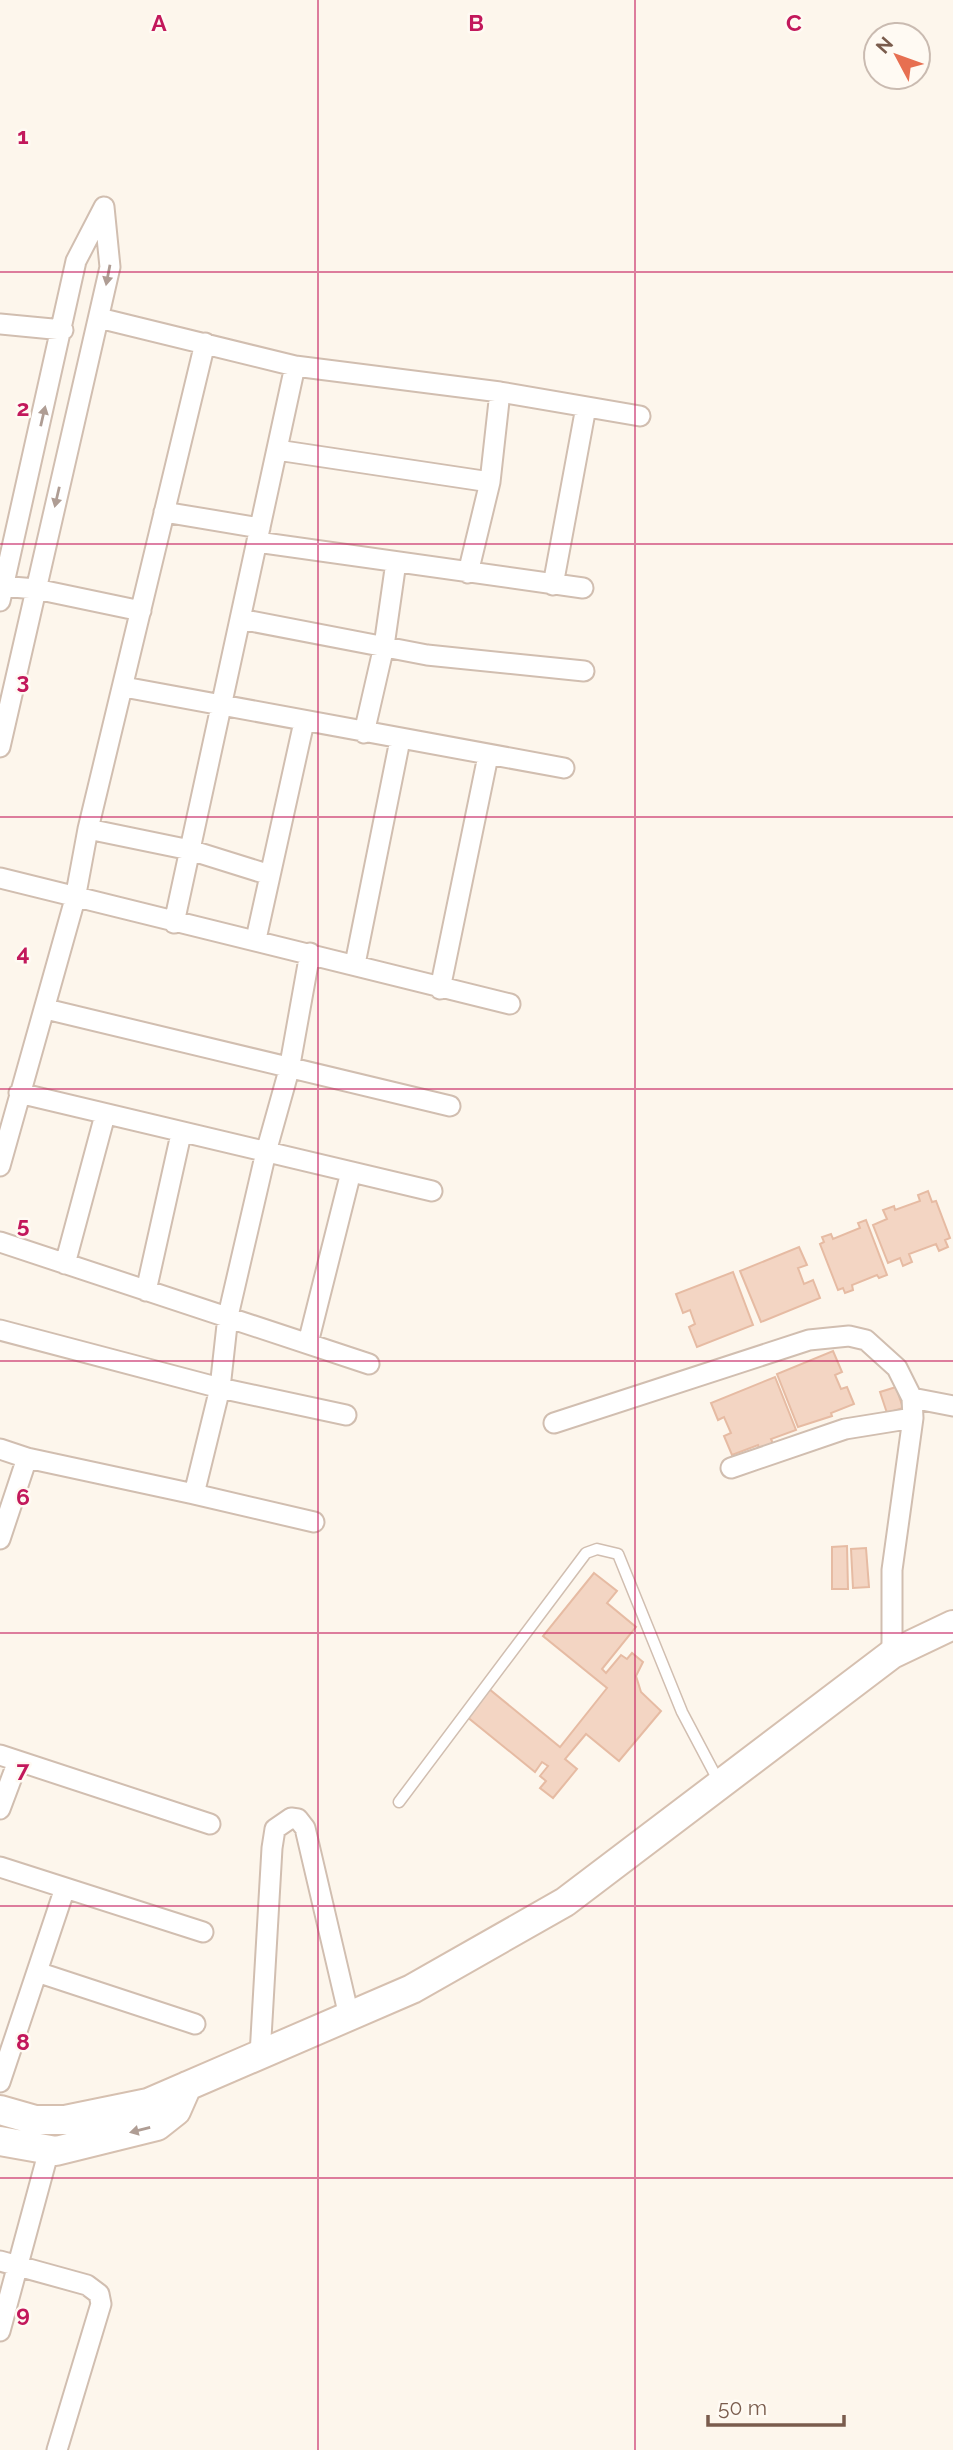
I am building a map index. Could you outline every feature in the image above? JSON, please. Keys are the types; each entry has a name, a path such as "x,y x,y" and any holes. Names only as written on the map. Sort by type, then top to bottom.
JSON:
{"street":[{"path":"0,747 36,589 99,317 110,267 104,207 76,261 63,330 1,592 36,589 141,611"},
{"path":"99,317 295,366 500,392 640,416"},
{"path":"0,324 63,330"},
{"path":"1,1158 46,1009 75,899 88,830 205,343"},
{"path":"174,923 295,366"},
{"path":"468,573 491,482 500,392"},
{"path":"553,585 586,407"},
{"path":"277,450 491,482"},
{"path":"164,512 258,535 396,562 583,588"},
{"path":"364,733 384,646 396,562"},
{"path":"240,619 427,654 584,671"},
{"path":"124,687 400,740 564,768"},
{"path":"256,939 303,722"},
{"path":"355,964 400,740"},
{"path":"440,989 488,755"},
{"path":"88,830 190,850 270,875"},
{"path":"0,878 75,899 256,939 440,989 510,1004"},
{"path":"194,1494 220,1388 228,1317 266,1152 289,1070 310,953"},
{"path":"46,1009 289,1070 450,1106"},
{"path":"19,1093 181,1134 432,1191"},
{"path":"65,1264 105,1115"},
{"path":"146,1291 181,1134"},
{"path":"308,1343 351,1172"},
{"path":"0,1242 369,1364"},
{"path":"0,1331 220,1388 346,1415"},
{"path":"554,1423 809,1340 849,1336 866,1340 897,1368 912,1408 892,1570 892,1654"},
{"path":"731,1468 912,1408 953,1406"},
{"path":"0,1449 27,1458 314,1522"},
{"path":"0,1539 27,1458"},
{"path":"0,2110 35,2120 65,2120 148,2103 412,1989 565,1902 892,1654 953,1625"},
{"path":"0,1809 9,1758 210,1824"},
{"path":"260,2055 272,1848 275,1829 291,1818 298,1819 305,1828 349,2016"},
{"path":"0,1867 203,1932"},
{"path":"0,2082 65,1888"},
{"path":"37,1972 195,2024"},
{"path":"0,2141 57,2151 157,2126 176,2111 187,2086"},
{"path":"0,2331 9,2263 49,2150"},
{"path":"9,2263 88,2285 99,2294 101,2304 57,2450"}],"lane":[{"path":"399,1802 586,1553 597,1549 618,1554 682,1712 708,1765 722,1785"}],"building":[{"path":"928,1191 932,1202 936,1201 950,1238 945,1240 948,1247 939,1251 936,1244 909,1254 912,1262 903,1266 900,1258 888,1263 873,1225 887,1219 883,1210 894,1206 895,1210 920,1201 918,1195"},
{"path":"866,1220 887,1275 879,1278 877,1275 852,1285 853,1290 845,1293 843,1288 838,1290 820,1244 824,1242 822,1237 831,1234 833,1239 860,1228 858,1223"},
{"path":"799,1247 807,1265 798,1268 804,1284 813,1280 820,1298 761,1322 740,1271"},
{"path":"733,1272 753,1325 697,1347 689,1327 695,1324 690,1310 683,1313 676,1294"},
{"path":"833,1351 842,1372 835,1375 841,1389 847,1387 854,1404 831,1413 832,1416 798,1427 777,1374"},
{"path":"775,1377 796,1430 771,1439 774,1446 760,1452 758,1445 732,1455 724,1436 731,1433 724,1417 718,1420 711,1403"},
{"path":"896,1387 903,1408 887,1413 880,1392"},
{"path":"847,1546 848,1589 832,1589 832,1547"},
{"path":"866,1548 869,1587 853,1588 851,1549"},
{"path":"594,1573 617,1591 607,1603 636,1627 602,1669 606,1673 621,1655 627,1659 632,1653 643,1662 636,1676 641,1692 661,1711 619,1761 586,1734 565,1759 577,1769 553,1798 540,1788 546,1781 540,1776 548,1766 542,1762 535,1772 466,1716 489,1689 560,1747 607,1688 543,1636"}]}
